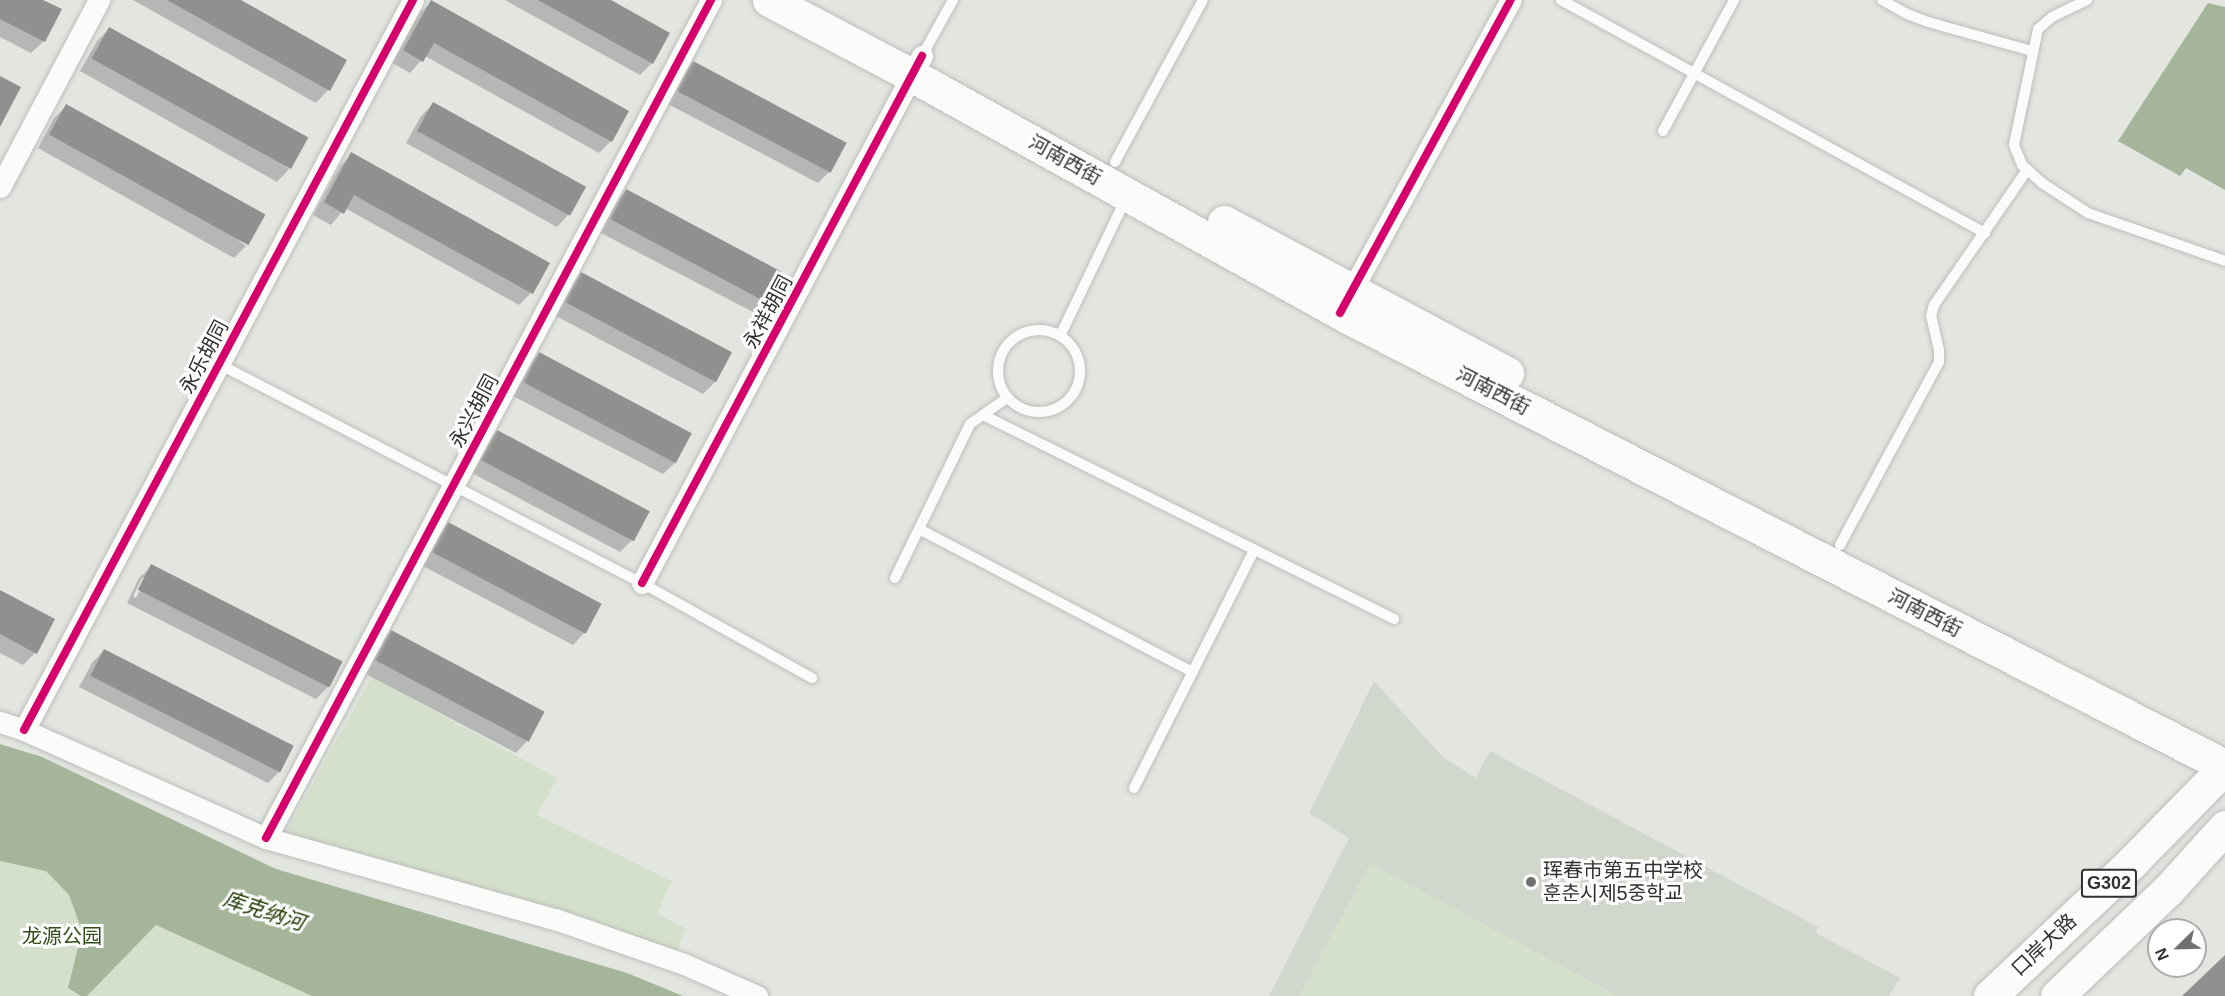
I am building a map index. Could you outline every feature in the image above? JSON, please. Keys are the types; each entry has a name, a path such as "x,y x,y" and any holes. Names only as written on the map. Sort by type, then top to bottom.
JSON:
{"main road":[{"name":"河南西街","path":"769,0 917,66 1115,162 1346,302 2225,767"},
{"name":"河南西街","path":"814,0 1128,195 1840,545 2225,745"},
{"name":"口岸大路","path":"1990,996 2132,862 2225,767"},
{"name":"G302","path":"2057,996 2168,890 2225,827"},
{"path":"2168,890 2225,857"}],"street":[{"path":"0,187 99,0"},
{"name":"永乐胡同","path":"24,729 413,0"},
{"name":"永兴胡同","path":"266,838 711,0"},
{"path":"1346,302 1511,0"},
{"name":"永祥胡同","path":"642,583 917,66"},
{"path":"0,722 24,729 266,838 555,920 684,964 757,996"}],"lane":[{"path":"917,66 953,0"},
{"path":"1115,162 1203,0"},
{"path":"1561,0 1985,233"},
{"path":"1663,131 1734,0"},
{"path":"1882,0 1907,14 1928,22 2032,51"},
{"path":"2087,0 2052,17 2038,29 2014,145 2022,165 2042,183 2088,213 2225,261"},
{"path":"1840,545 1939,362 1939,350 1931,316 1934,305 2027,170"},
{"path":"1059,336 1128,195"},
{"path":"1039,329 1059,336 1073,347 1079,360 1080,373 1077,387 1070,399 1059,408 1046,412 1032,412 1018,407 1007,398 1000,386 997,372 1005,347 1014,338 1039,329"},
{"path":"219,364 642,583 812,678"},
{"path":"895,578 970,424 1007,398"},
{"path":"983,415 1394,619"},
{"path":"919,529 1192,672"},
{"path":"1134,788 1254,550"}],"shaded area":[{"name":"珲春市第五中学校 훈춘시제5중학교","path":"1374,681 1443,757 1476,778 1490,751 1818,927 1816,933 1900,978 1889,996 1269,996 1349,838 1309,813"}],"green space":[{"path":"372,677 557,778 537,815 672,881 657,913 685,928 677,951 284,835"},
{"name":"龙源公园","path":"0,848 411,996 0,996"},
{"path":"1370,863 1618,996 1299,996"}],"water":[{"path":"2208,3 2225,7 2225,190 2186,168 2180,176 2118,141"},
{"name":"库克纳河","path":"0,744 42,757 276,869 627,973 683,996 312,996 156,925 87,996 81,996 68,988 82,931 69,895 46,871 0,861"}],"building":[{"path":"0,0 43,0 62,9 45,42 0,19"},
{"path":"167,0 241,0 347,60 330,91"},
{"path":"431,0 629,111 612,142 434,43 423,62 403,50"},
{"path":"538,0 611,0 670,33 653,64"},
{"path":"109,27 308,138 291,169 92,58"},
{"path":"693,61 847,143 831,173 677,91"},
{"path":"0,76 21,87 0,127"},
{"path":"433,102 586,187 570,216 417,131"},
{"path":"66,104 265,215 248,245 49,135"},
{"path":"351,152 550,263 533,294 354,195 344,214 324,202"},
{"path":"626,189 781,272 765,302 610,219"},
{"path":"581,272 732,352 716,382 565,302"},
{"path":"539,352 692,433 676,463 523,382"},
{"path":"497,430 650,511 634,541 481,460"},
{"path":"448,522 602,604 586,634 432,552"},
{"path":"151,564 343,662 329,687 138,590"},
{"path":"0,590 55,619 37,654 0,634"},
{"path":"391,630 545,712 529,742 375,660"},
{"path":"104,649 294,746 280,772 90,676"},
{"path":"2225,955 2225,996 2182,996 2201,978 2207,978 2207,972"}],"cycle path":[{"path":"24,730 413,0"},
{"path":"266,838 711,0"},
{"path":"1340,313 1511,0"},
{"path":"642,583 922,56"}],"place":[{"name":"珲春市第五中学校 훈춘시제5중학교","path":"1531,882"}]}
